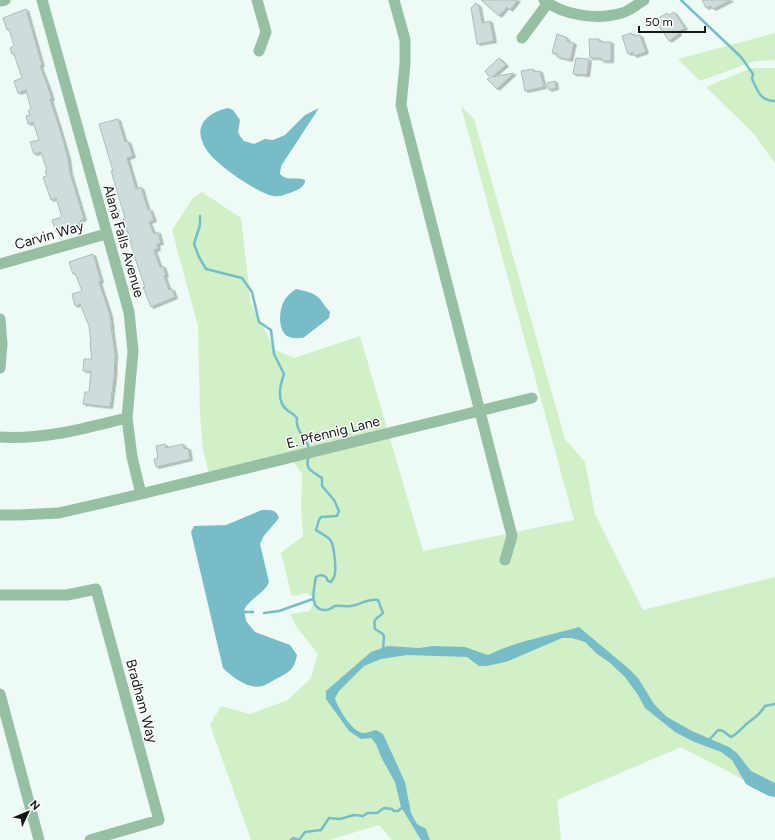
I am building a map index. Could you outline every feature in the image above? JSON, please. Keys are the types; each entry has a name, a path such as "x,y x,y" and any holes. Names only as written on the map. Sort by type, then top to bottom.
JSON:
{"street":[{"path":"0,1 4,0"},
{"name":"Alana Falls Avenue","path":"42,0 106,234 129,312 134,351 127,418 132,457 141,494"},
{"path":"257,0 266,32 259,51"},
{"path":"394,0 405,40 405,64 401,105 512,536 505,560"},
{"path":"522,38 546,2 570,13 600,16 624,13 644,0"},
{"name":"Carvin Way","path":"0,264 106,234"},
{"path":"0,319 2,344 0,368"},
{"name":"E. Pfennig Lane","path":"0,515 59,513 532,398"},
{"path":"0,437 21,438 63,434 127,418"},
{"name":"Bradham Way","path":"0,595 67,595 96,589 159,820 90,840"},
{"path":"0,694 39,840"}],"green space":[{"path":"775,33 775,60 755,61 700,81 678,59"},
{"path":"751,68 775,68 775,163 754,134 706,87"},
{"path":"461,106 474,119 565,439 585,462 595,514 643,610 775,577 775,796 681,747 557,800 561,840 392,840 379,825 329,840 251,840 210,725 221,706 250,714 288,700 311,678 318,654 296,626 290,614 310,611 315,599 307,593 292,596 281,553 303,536 301,510 302,474 292,460 209,475 203,449 200,415 198,326 172,230 193,198 202,192 241,218 251,304 275,350 294,358 360,336 423,551 574,520"}],"water":[{"path":"228,108 233,110 240,120 238,132 240,136 244,141 254,144 265,139 273,140 285,135 305,115 319,108 281,166 280,174 286,178 298,178 305,180 305,183 300,189 279,196 273,196 236,177 211,155 202,141 200,134 201,128 208,117 213,113"},
{"path":"296,289 315,295 330,312 329,318 303,338 293,338 287,336 282,330 280,321 281,311 285,299"},
{"path":"262,510 271,510 278,515 279,518 263,537 260,544 269,582 264,590 250,602 244,610 246,621 255,632 290,645 297,655 295,664 289,671 266,685 257,687 241,682 223,668 191,532 194,526 226,525"},
{"path":"579,627 638,678 654,704 667,717 692,731 729,747 737,753 751,771 775,783 775,797 769,796 746,784 732,760 721,752 692,741 675,732 645,708 625,677 585,642 572,638 562,638 506,662 486,666 479,666 467,657 407,655 381,659 364,666 339,691 335,698 342,713 350,724 359,732 366,733 376,730 383,734 405,782 411,813 417,824 426,829 430,840 421,840 401,807 395,782 382,759 376,744 371,738 361,739 349,731 326,699 326,691 371,652 388,646 419,648 433,646 465,647 488,655 521,642"}],"building":[{"path":"481,0 518,0 510,10 507,7 499,16"},
{"path":"702,0 731,0 713,9 711,6 706,8"},
{"path":"476,3 479,6 482,23 490,21 494,41 477,44 471,8"},
{"path":"26,9 42,65 40,66 52,99 50,99 68,158 70,173 84,219 80,221 81,223 56,232 52,220 62,217 56,198 51,200 43,177 47,176 45,171 47,171 41,152 34,154 30,142 39,140 33,122 28,124 26,116 30,115 28,111 31,109 26,90 18,93 14,81 22,78 14,54 12,54 10,48 14,46 9,29 7,30 3,18"},
{"path":"674,12 685,28 678,32 679,34 669,41 655,20 667,13 669,15"},
{"path":"631,33 635,36 640,35 646,52 634,56 633,52 628,54 622,36"},
{"path":"557,34 566,37 565,38 568,39 567,41 574,43 570,60 557,57 558,54 552,53"},
{"path":"589,39 599,39 599,41 602,42 611,42 611,61 602,61 601,58 590,58"},
{"path":"499,58 506,65 492,77 514,73 497,89 487,79 490,78 485,71"},
{"path":"576,58 589,59 587,75 573,74"},
{"path":"533,69 534,72 540,71 544,87 525,91 521,71"},
{"path":"555,81 556,88 549,90 547,83"},
{"path":"118,119 125,142 128,141 133,156 127,158 136,189 141,187 148,210 150,209 154,220 149,222 154,234 158,232 161,243 157,244 158,249 154,250 160,267 163,266 166,275 164,276 169,290 172,289 175,297 151,307 143,287 145,287 123,219 125,218 99,124"},
{"path":"93,254 101,281 99,282 110,315 115,355 110,407 83,404 85,392 89,392 91,371 83,371 84,359 92,359 91,343 89,326 80,304 75,306 72,294 82,291 75,273 73,274 69,262"},
{"path":"165,444 166,448 183,444 184,449 188,448 190,459 156,467 154,459 158,458 156,446"}],"waterway":[{"path":"681,0 741,57 753,74 752,79 760,94 770,101 775,101"},
{"path":"200,216 200,225 194,244 199,257 206,269 242,278 252,292 259,322 271,330 274,354 284,374 280,388 281,402 287,410 297,418 299,431 306,441 309,449"},
{"path":"309,456 308,467 312,472 322,478 322,486 334,500 339,511 337,516 321,517 316,530 331,541 334,552 335,570 334,577 331,582 324,576 316,577 314,603 320,609 329,610 335,606 351,606 371,600 378,600 383,613 376,619 374,625 375,629 383,634 383,650"},
{"path":"264,613 279,611 313,599"},
{"path":"243,612 253,612"},
{"path":"709,740 718,730 723,731 731,737 759,714 765,706 775,704"},
{"path":"291,840 293,838 299,840 305,832 321,830 329,818 340,819 354,815 363,816 368,813 377,813 384,808 398,811 404,806"}]}
